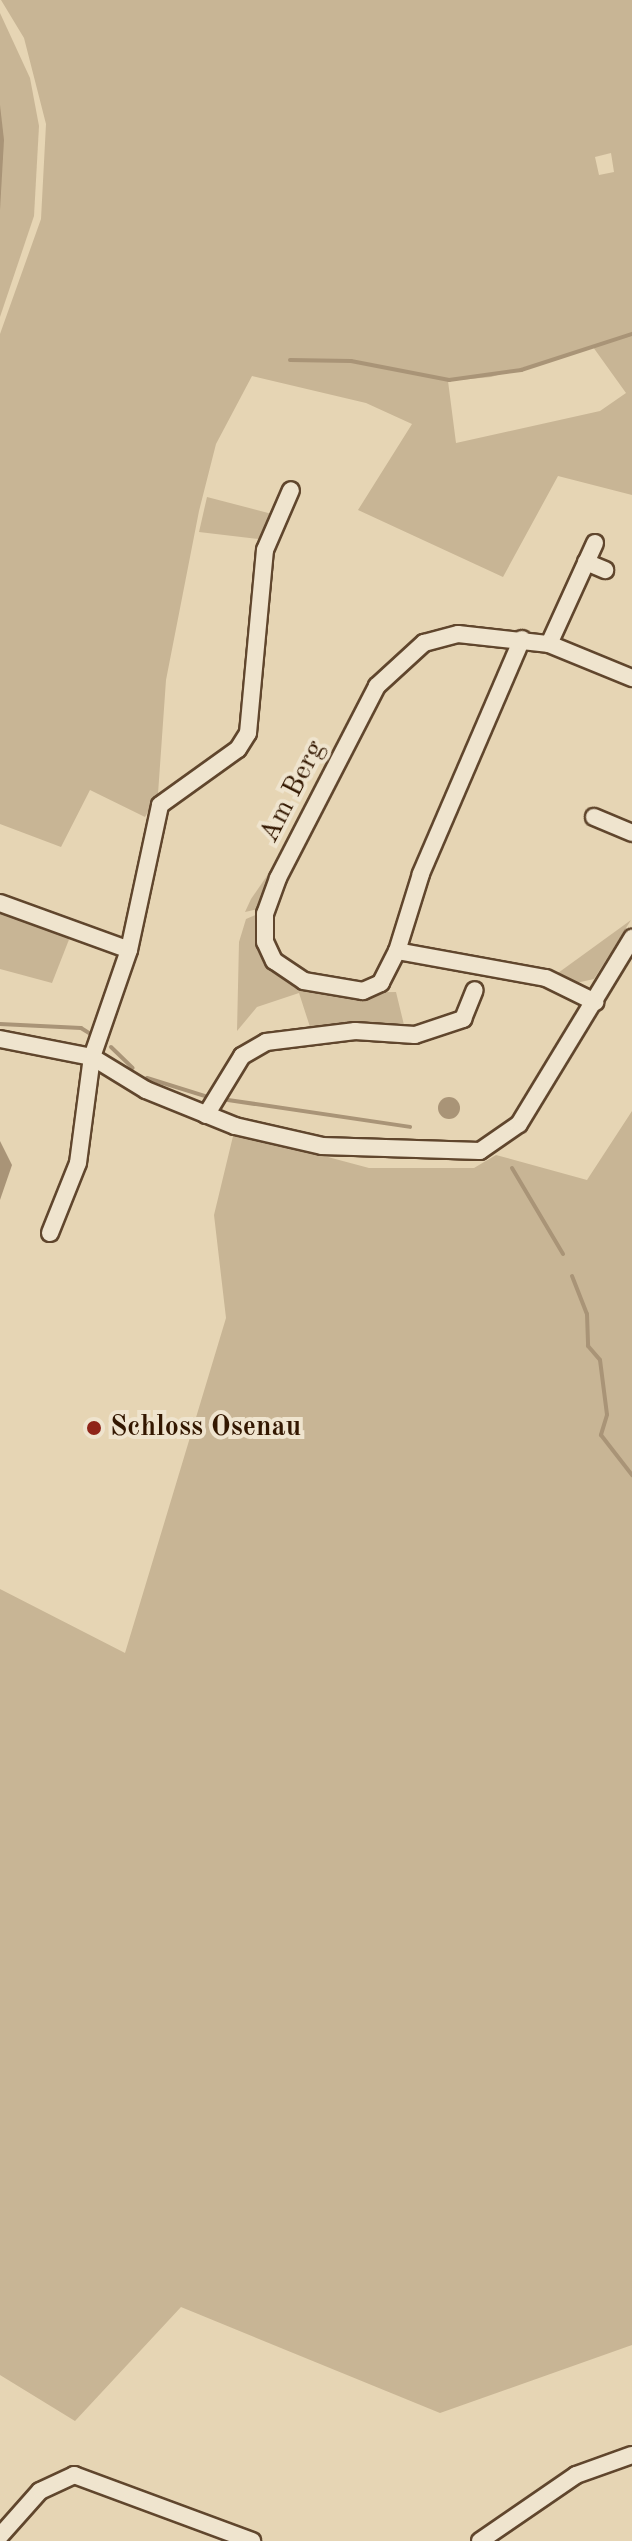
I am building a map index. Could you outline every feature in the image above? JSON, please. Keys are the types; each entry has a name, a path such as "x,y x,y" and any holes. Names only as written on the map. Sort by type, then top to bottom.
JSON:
{"street":[{"path":"50,1233 78,1163 92,1057 129,950 160,805 245,743 265,550 291,490"},
{"path":"549,644 595,543"},
{"path":"586,562 605,570"},
{"name":"Am Berg","path":"522,639 421,874 397,951 381,983 363,991 304,981 274,961 265,914 310,809 377,686 424,643 458,634 522,639 549,644 632,678"},
{"path":"594,817 632,833"},
{"path":"0,903 129,950"},
{"path":"0,1039 92,1057 206,1115 322,1146 480,1151 519,1124 632,938"},
{"path":"397,951 546,978 595,1002"},
{"path":"469,1035 463,1019 475,990"},
{"path":"206,1115 242,1056 266,1042 355,1031 402,1037 463,1019"},
{"path":"480,2541 576,2475 632,2455"},
{"path":"0,2536 40,2491 74,2475 252,2541"}],"shaded area":[{"path":"1,0 632,0 632,495 558,476 503,577 358,510 412,424 366,403 252,376 216,444 199,511 166,680 158,794 145,817 90,790 61,847 0,824 0,334 41,219 46,124 24,38","holes":["611,153 614,172 599,175 595,157","593,347 626,393 600,411 456,443 448,381 491,377"]},
{"path":"0,13 30,78 39,126 34,216 0,317"},
{"path":"0,105 4,140 0,210"},
{"path":"207,497 272,514 267,531 259,539 199,532"},
{"path":"271,870 263,908 245,912 251,899"},
{"path":"0,910 70,937 52,983 0,969"},
{"path":"262,912 269,964 332,993 396,992 405,1029 311,1030 299,993 257,1007 237,1031 239,942 246,919"},
{"path":"631,920 594,979 576,983 558,973"},
{"path":"449,1097 457,1100 460,1108 457,1116 449,1119 441,1116 438,1108 441,1100"},
{"path":"632,1111 632,2345 440,2413 181,2307 75,2421 0,2375 0,1589 125,1653 226,1318 214,1215 234,1132 369,1168 474,1168 496,1155 587,1180"},
{"path":"0,1141 12,1165 0,1200"}],"waterway":[{"path":"290,360 351,361 449,380 521,370 632,334"},
{"path":"0,1024 81,1028 92,1035"},
{"path":"111,1047 133,1068"},
{"path":"147,1078 205,1096"},
{"path":"228,1100 410,1127"},
{"path":"512,1168 563,1254"},
{"path":"572,1276 587,1314 588,1346 600,1360 607,1415 601,1435 632,1475"}],"place":[{"name":"Schloss Osenau","path":"94,1428"}]}
